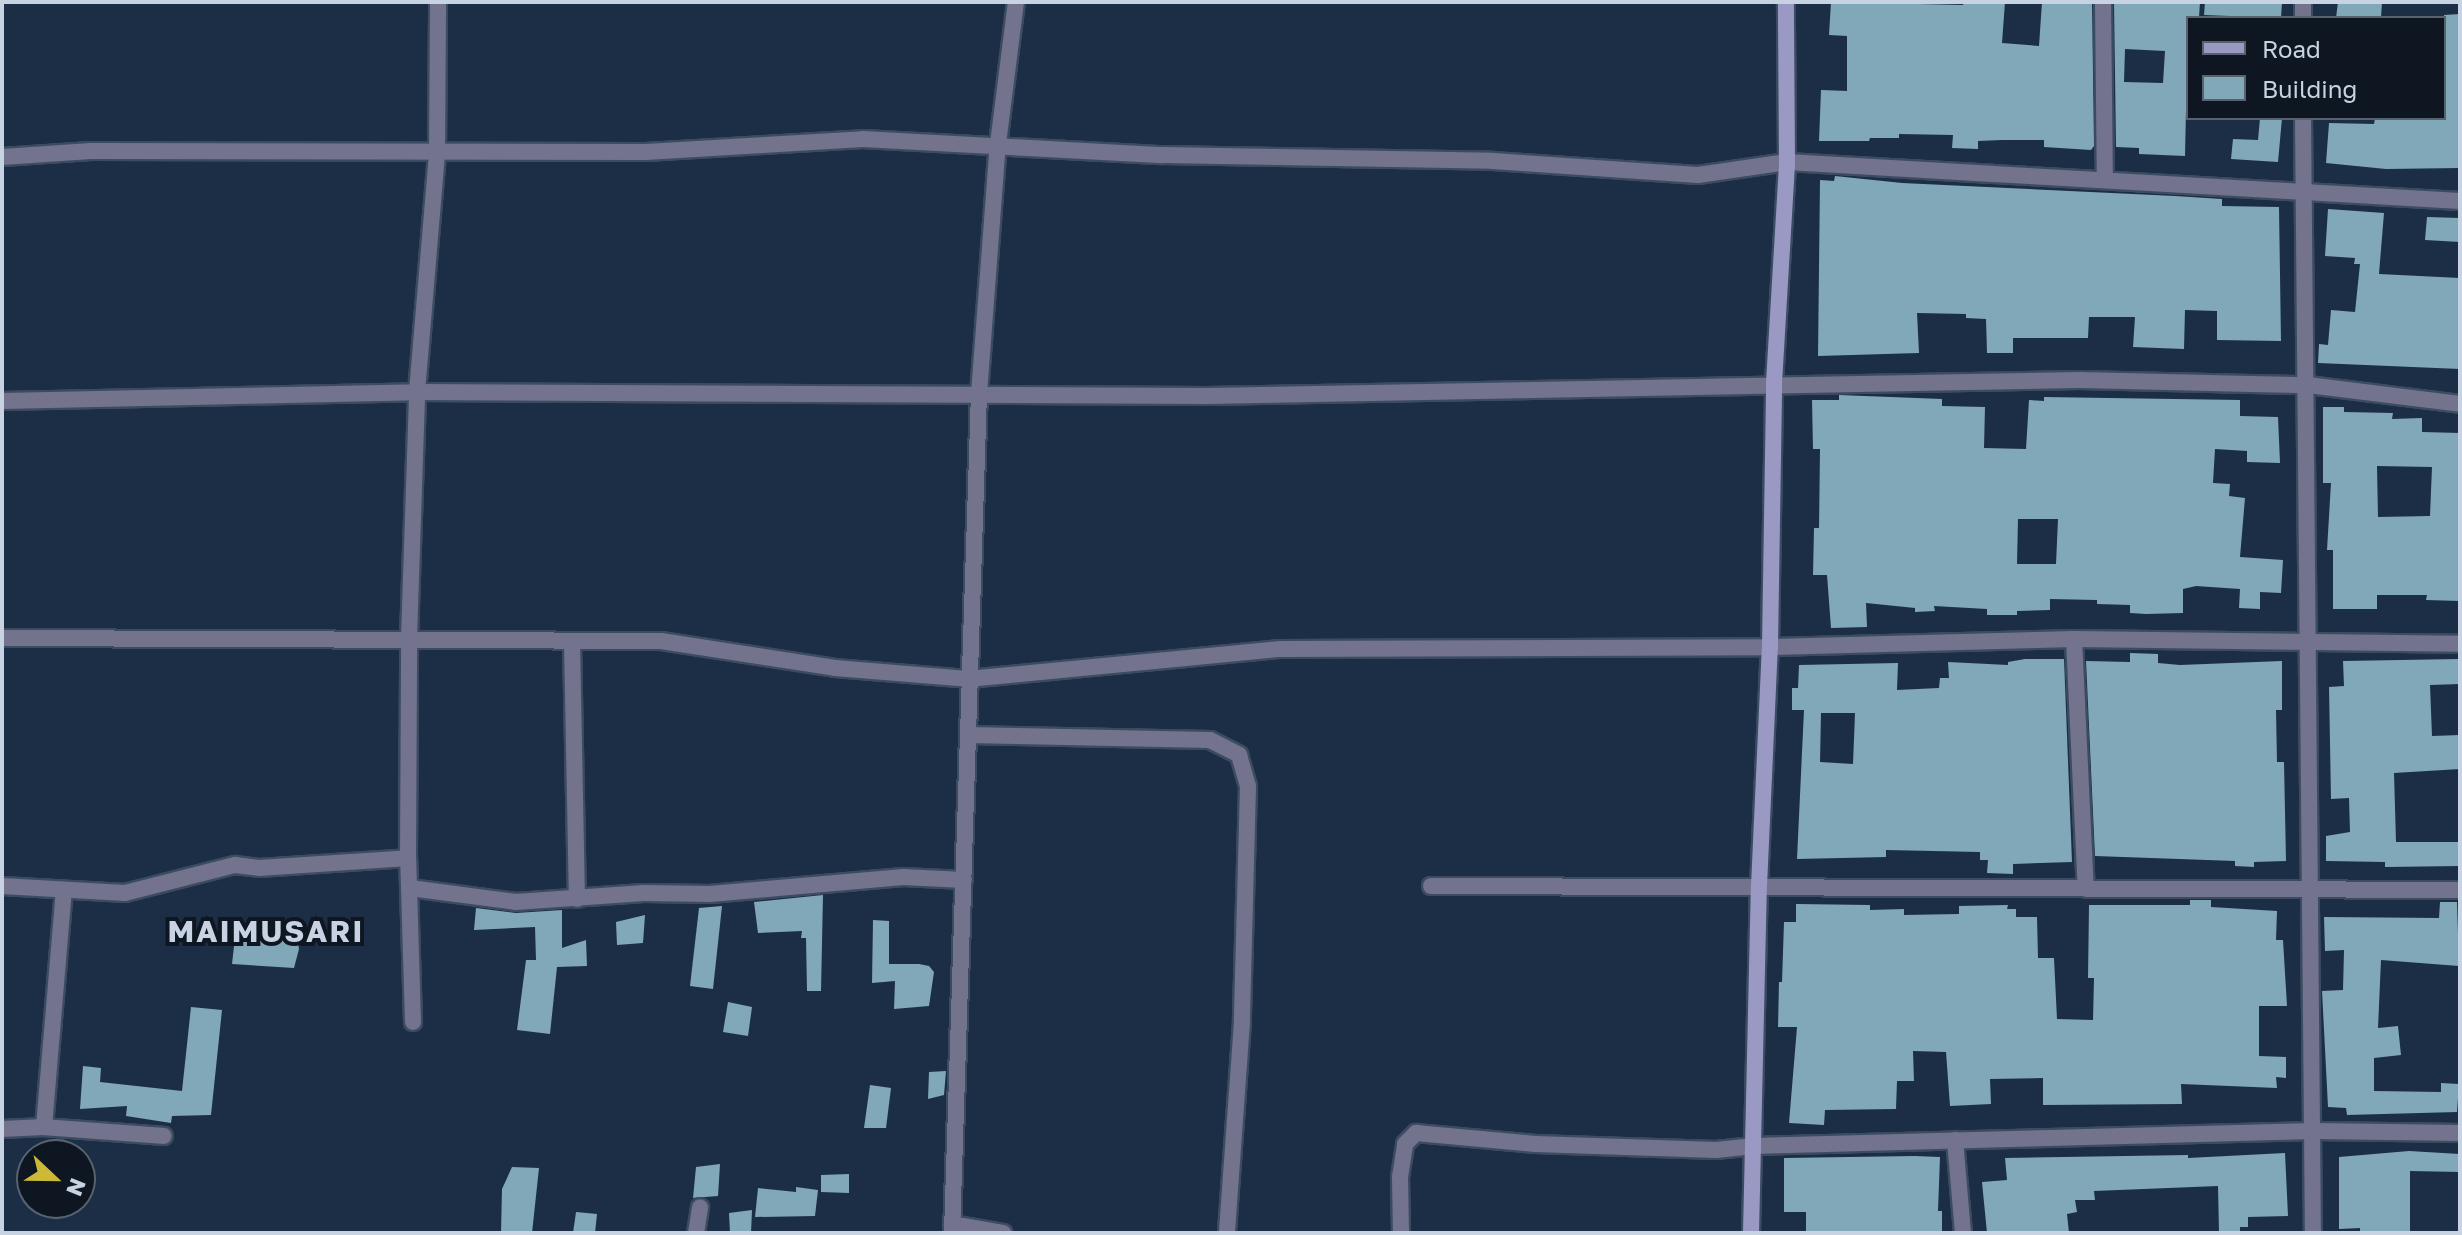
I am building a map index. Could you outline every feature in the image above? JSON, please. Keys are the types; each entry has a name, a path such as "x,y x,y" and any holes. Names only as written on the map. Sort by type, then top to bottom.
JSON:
{"street":[{"path":"413,1022 408,858 409,638 417,392 437,154 438,2"},
{"path":"1003,1233 952,1229 979,394 998,144 1016,2"},
{"path":"1751,1233 1759,886 1770,647 1774,383 1787,162 1786,2"},
{"path":"2103,2 2105,180"},
{"path":"2303,120 2308,385 2313,1233"},
{"path":"2,157 91,151 646,152 863,139 1163,155 1493,161 1698,175 1787,162 2302,189 2460,201"},
{"path":"2,401 417,392 1348,394 1774,383 2080,380 2308,385 2460,404"},
{"path":"2,638 661,641 835,668 968,679 1281,649 1770,647 2074,639 2460,644"},
{"path":"2074,639 2086,889"},
{"path":"572,642 577,899"},
{"path":"968,735 1210,740 1239,755 1248,786 1242,1022 1227,1233"},
{"path":"2,886 125,893 235,865 259,868 408,858"},
{"path":"410,888 516,902 644,893 710,894 903,877 964,880"},
{"path":"1431,886 2460,890"},
{"path":"44,1127 64,890"},
{"path":"2,1129 44,1127 164,1136"},
{"path":"1401,1233 1400,1177 1405,1144 1416,1133 1535,1144 1716,1150 1752,1146 2313,1131 2460,1133"},
{"path":"1955,1140 1963,1233"},
{"path":"696,1233 700,1207"}],"building":[{"path":"1831,2 1963,5 1964,2 2005,2 2002,43 2039,46 2042,2 2092,2 2094,146 2091,150 2044,147 2044,140 2002,140 1978,141 1978,149 1952,148 1953,135 1899,134 1899,138 1870,138 1869,141 1819,141 1821,90 1847,91 1847,36 1829,35"},
{"path":"2114,2 2200,2 2199,16 2186,16 2185,156 2139,154 2139,148 2116,147","holes":["2125,49 2165,51 2163,83 2124,82"]},
{"path":"2205,2 2282,2 2281,16 2204,15"},
{"path":"2338,2 2382,2 2381,16 2336,16"},
{"path":"2460,14 2460,168 2386,169 2326,163 2329,123 2446,120 2444,15"},
{"path":"2260,120 2282,120 2278,162 2231,159 2233,139 2258,140"},
{"path":"1835,176 1902,183 2222,199 2222,206 2279,207 2281,341 2217,340 2217,311 2185,310 2184,349 2133,347 2135,317 2089,317 2088,338 2013,338 2013,353 1987,353 1986,319 1966,318 1966,314 1917,313 1919,353 1818,356 1820,180 1834,181"},
{"path":"2328,209 2384,213 2379,274 2460,278 2460,369 2318,363 2319,344 2328,345 2331,310 2355,312 2360,264 2354,264 2355,258 2325,256"},
{"path":"2427,217 2460,218 2460,242 2425,240"},
{"path":"1839,395 1942,399 1942,406 1985,407 1984,448 2026,449 2029,400 2044,401 2044,397 2240,400 2240,416 2278,417 2280,463 2247,462 2247,451 2215,449 2213,483 2230,484 2229,496 2245,498 2240,557 2283,560 2281,593 2260,592 2260,609 2239,608 2240,589 2196,586 2183,589 2183,613 2146,614 2130,613 2130,605 2097,604 2097,600 2050,599 2050,610 2017,611 2017,615 1987,615 1987,609 1934,606 1935,611 1915,612 1915,608 1866,603 1867,627 1831,628 1827,575 1813,575 1814,528 1819,528 1820,449 1813,449 1812,400 1839,400","holes":["2018,519 2058,519 2056,564 2017,564"]},
{"path":"2323,407 2344,407 2344,412 2393,413 2392,419 2422,418 2422,432 2460,433 2460,601 2426,600 2427,595 2377,595 2377,609 2333,609 2333,550 2327,550 2331,483 2323,483","holes":["2377,466 2432,467 2430,516 2378,517"]},
{"path":"2130,653 2158,654 2158,663 2180,665 2282,661 2282,710 2276,710 2277,762 2284,762 2286,861 2254,862 2254,867 2235,866 2235,861 2095,856 2086,661 2130,662"},
{"path":"2064,659 2072,862 2013,864 2013,874 1987,873 1988,860 1980,860 1980,852 1886,850 1886,857 1797,859 1804,710 1792,710 1792,688 1798,688 1799,665 1898,663 1897,690 1939,688 1940,678 1949,678 1948,662 2008,665 2008,662","holes":["1821,713 1855,713 1853,764 1820,762"]},
{"path":"2459,659 2460,684 2430,685 2432,736 2460,735 2460,769 2394,773 2396,842 2460,842 2460,866 2385,867 2385,862 2326,861 2326,836 2350,832 2349,798 2331,799 2329,687 2344,686 2343,661"},
{"path":"823,895 821,991 807,991 806,938 801,938 802,931 758,933 754,902"},
{"path":"2190,900 2211,900 2211,907 2277,911 2276,940 2283,940 2287,1006 2259,1006 2259,1056 2286,1057 2286,1078 2276,1077 2277,1088 2181,1084 2182,1104 2043,1105 2043,1078 1990,1079 1991,1104 1950,1106 1946,1052 1913,1051 1914,1081 1897,1081 1896,1109 1825,1110 1824,1125 1789,1123 1797,1027 1778,1027 1779,982 1782,982 1784,922 1796,922 1796,904 1870,905 1870,910 1904,909 1904,915 1959,914 1959,906 2008,905 2007,909 2016,909 2016,917 2037,917 2038,958 2054,958 2057,1019 2093,1020 2094,978 2088,978 2089,905 2190,905"},
{"path":"2440,902 2457,902 2459,966 2381,960 2378,1028 2398,1026 2401,1055 2374,1058 2374,1091 2441,1092 2441,1083 2459,1084 2457,1112 2347,1115 2346,1108 2328,1107 2322,991 2343,990 2344,950 2325,951 2324,917 2439,918"},
{"path":"722,906 713,989 690,986 699,908"},
{"path":"476,908 516,913 562,910 562,948 586,940 587,966 557,967 550,1034 517,1030 526,960 536,960 535,927 474,930"},
{"path":"645,915 643,943 617,945 616,922"},
{"path":"873,920 889,921 889,964 919,964 929,966 934,972 929,1006 894,1009 895,981 872,983"},
{"path":"236,929 297,937 299,949 294,968 232,964"},
{"path":"728,1002 752,1007 748,1036 723,1032"},
{"path":"191,1007 222,1010 211,1115 172,1116 171,1123 126,1116 127,1106 80,1109 83,1066 101,1068 100,1082 182,1091"},
{"path":"946,1071 944,1095 928,1099 929,1072"},
{"path":"870,1085 891,1088 886,1128 864,1128"},
{"path":"2409,1151 2460,1154 2460,1172 2410,1171 2410,1233 2360,1233 2360,1228 2339,1229 2339,1157"},
{"path":"2285,1153 2288,1216 2248,1217 2248,1227 2240,1227 2240,1233 2219,1233 2218,1186 2094,1191 2095,1200 2075,1200 2077,1212 2067,1214 2069,1233 1987,1233 1982,1182 2007,1180 2005,1158 2188,1155 2188,1158"},
{"path":"1940,1157 1938,1211 1942,1211 1942,1233 1806,1233 1806,1212 1784,1212 1784,1158"},
{"path":"720,1164 718,1196 693,1198 696,1167"},
{"path":"512,1167 539,1168 532,1233 501,1233 502,1189"},
{"path":"849,1174 849,1193 821,1192 821,1175"},
{"path":"796,1187 818,1190 815,1216 755,1217 758,1188 796,1192"},
{"path":"752,1210 751,1233 730,1233 729,1213"},
{"path":"576,1212 597,1214 595,1233 573,1233"}],"district":[{"name":"MAIMUSARI","path":"266,931"}]}
